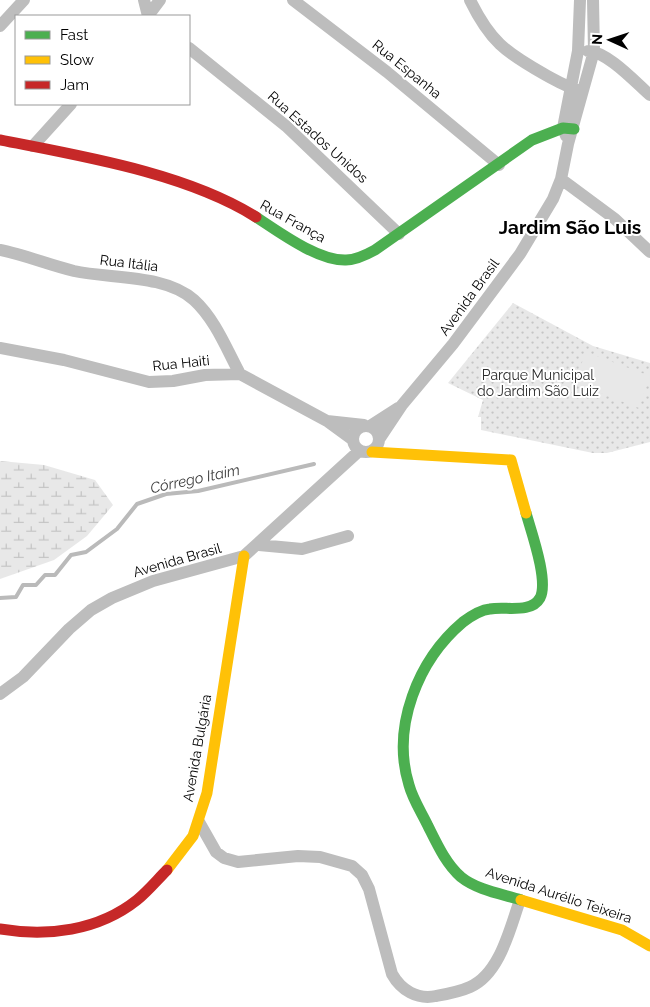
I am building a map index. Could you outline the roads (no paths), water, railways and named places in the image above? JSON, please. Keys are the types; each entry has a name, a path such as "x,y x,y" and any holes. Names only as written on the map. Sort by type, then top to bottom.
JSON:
{"street":[{"path":"0,26 24,0"},
{"path":"144,0 148,15"},
{"path":"149,15 160,0"},
{"name":"Rua Espanha","path":"292,0 387,72 499,165"},
{"path":"470,0 483,26 496,42 515,58 569,88 582,91"},
{"name":"Avenida Brasil","path":"380,438 402,405 463,332 543,219 561,179 568,144 569,88 578,51 580,0"},
{"name":"Avenida Brasil","path":"569,129 594,51 593,0"},
{"name":"Rua Estados Unidos","path":"190,49 286,126 399,234"},
{"path":"578,51 594,51 613,63 650,95"},
{"path":"33,146 70,105"},
{"name":"Rua França","path":"0,140 33,146 173,180 221,197 290,239 335,259 356,259 375,250 399,234 532,140 569,129"},
{"path":"561,179 615,219 650,252"},
{"name":"Rua Itália","path":"0,250 74,271 163,283 183,292 195,301 207,316 240,374"},
{"name":"Rua Haiti","path":"0,348 64,360 149,382 167,382 205,375 240,374"},
{"path":"240,374 327,421 356,446 372,452 377,448 380,438 376,430 367,426 327,421"},
{"name":"Avenida Brasil","path":"367,426 402,405"},
{"path":"356,446 354,434 358,428 367,426"},
{"name":"Avenida Brasil","path":"0,694 23,677 69,629 91,610 112,598 153,580 244,556 259,545 356,446"},
{"name":"Avenida Aurélio Teixeira","path":"372,452 511,460 542,574 541,595 536,601 525,606 490,608 464,621 446,639 412,693 402,738 404,767 416,803 454,870 468,882 520,900 622,930 650,946"},
{"path":"259,545 302,549 348,536"},
{"name":"Avenida Bulgária","path":"0,929 34,933 59,932 75,929 116,914 142,896 172,865 185,848 199,822 210,781 244,556"},
{"path":"199,822 216,852 224,858 238,862 298,856 320,857 352,866 362,875 369,888 392,974 398,984 421,997 454,992 481,981 493,966 504,945 520,900"}],"waterway":[{"name":"Córrego Itaim","path":"0,598 16,597 23,585 36,585 45,575 55,575 71,555 86,552 117,529 137,504 166,494 198,491 314,464"}],"district":[{"name":"Jardim São Luis","path":"570,227"}],"park label":[{"name":"Parque Municipal do Jardim São Luiz","path":"538,384"}]}
